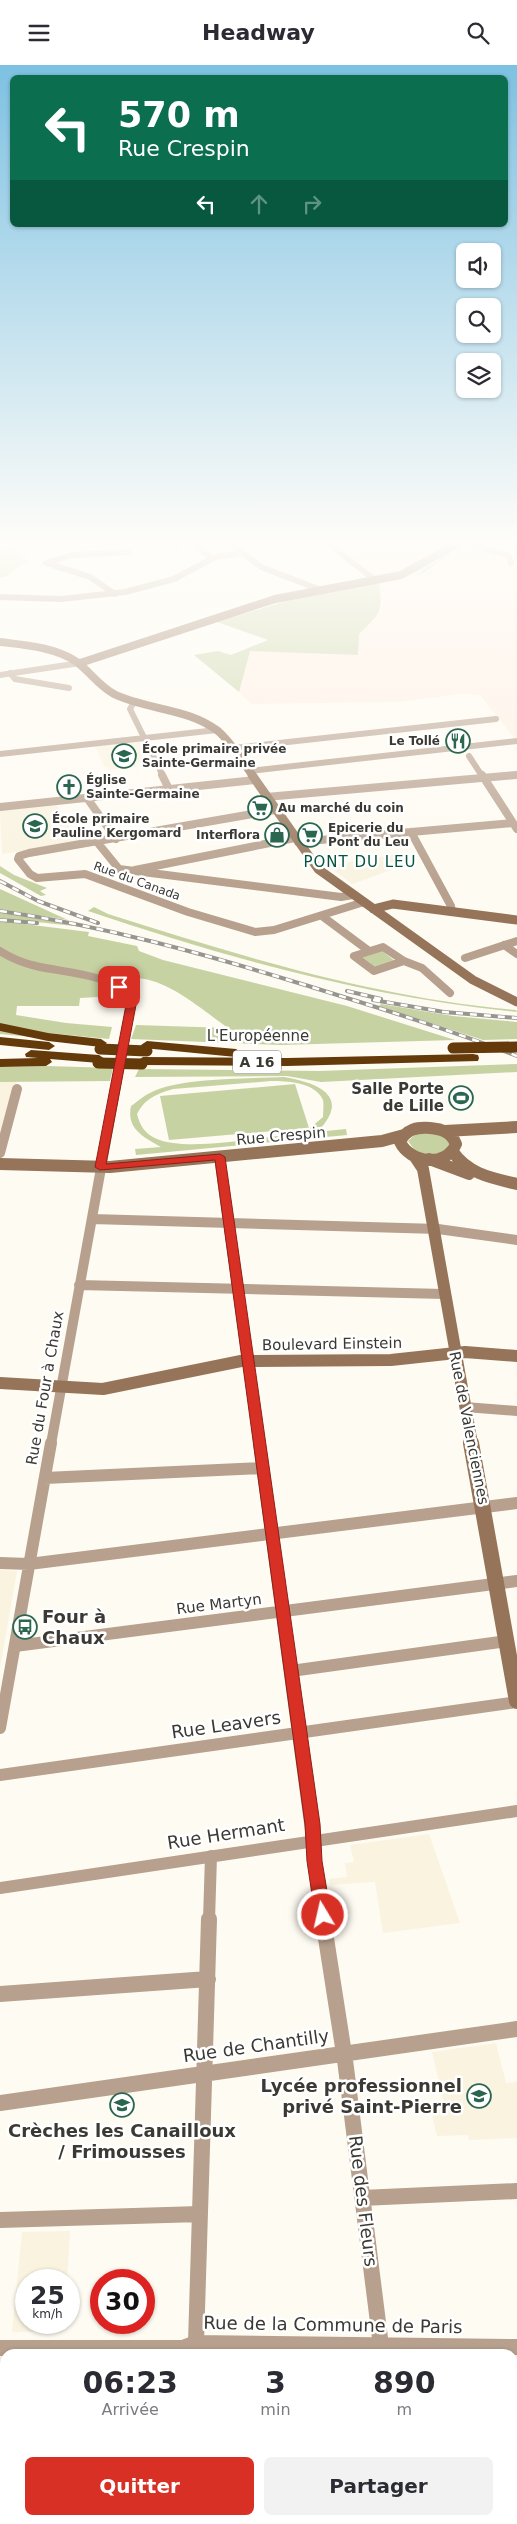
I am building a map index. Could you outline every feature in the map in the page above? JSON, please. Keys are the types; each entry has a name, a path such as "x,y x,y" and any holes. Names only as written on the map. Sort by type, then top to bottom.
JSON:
{"highway":[{"path":"0,1027 48,1037 99,1054"},
{"path":"0,1041 99,1054 236,1058"},
{"name":"L'Européenne","path":"236,1058 517,1047"},
{"path":"0,1051 236,1058"},
{"path":"0,1063 99,1054"},
{"name":"L'Européenne","path":"236,1058 517,1056"}],"main road":[{"path":"72,660 80,663 102,687 134,702 189,716 217,730 233,748 318,869 480,984 517,1001"},
{"path":"80,663 90,660"},
{"path":"373,909 393,904 517,919"},
{"path":"428,1159 442,1158 473,1134 517,1127"},
{"name":"Rue Crespin","path":"0,1163 100,1167 387,1140 422,1128 445,1131 505,1129"},
{"path":"445,1131 453,1136 458,1161 465,1168 496,1179"},
{"name":"Rue de Valenciennes","path":"404,1135 400,1143 423,1169 444,1294 498,1583 517,1701"},
{"name":"Rue Crespin","path":"345,1145 410,1154 428,1159"},
{"path":"428,1159 461,1172 517,1184"},
{"name":"Boulevard Einstein","path":"0,1383 106,1389 228,1363 246,1361 392,1360 455,1353 517,1355"}],"street":[{"path":"0,675 80,663"},
{"path":"10,673 16,679 70,688"},
{"path":"134,702 130,709 168,789"},
{"path":"233,748 496,719"},
{"path":"0,754 217,730"},
{"path":"249,771 517,741"},
{"path":"469,756 515,826"},
{"path":"266,797 517,775"},
{"path":"0,807 255,780"},
{"path":"87,798 116,839"},
{"name":"Rue du Canada","path":"276,810 29,853 19,856 18,859 30,874 37,878 85,874 246,930 270,931 364,902"},
{"path":"132,871 146,866 296,840 515,826"},
{"path":"410,832 452,911"},
{"path":"97,842 119,869 341,897 353,895"},
{"path":"322,916 369,951"},
{"path":"465,958 517,941"},
{"path":"504,945 517,954"},
{"path":"404,961 374,971 354,956 383,947 404,961 413,963 426,970 450,993"},
{"name":"Rue du Four à Chaux","path":"0,951 35,965 105,981 129,994 131,1005 100,1167 0,1728"},
{"path":"0,1153 18,1089"},
{"name":"Rue des Fleurs","path":"220,1157 246,1361 291,1671 316,1871 344,2052 381,2349"},
{"path":"92,1219 433,1229 471,1232 517,1240"},
{"path":"79,1285 444,1294"},
{"path":"465,1407 517,1411"},
{"path":"45,1478 262,1469"},
{"path":"0,1563 29,1565 517,1503"},
{"name":"Rue Martyn","path":"15,1646 517,1581"},
{"path":"291,1671 507,1641"},
{"name":"Rue Leavers","path":"0,1775 517,1701"},
{"name":"Rue Hermant","path":"0,1888 517,1811"},
{"path":"196,2343 211,1856"},
{"path":"0,1994 208,1979"},
{"name":"Rue de Chantilly","path":"0,2103 344,2052 517,2029"},
{"path":"362,2198 517,2191"},
{"path":"0,2220 200,2214"},
{"name":"Rue de la Commune de Paris","path":"0,2348 183,2348 196,2343 381,2349 517,2347"}],"shaded area":[{"path":"247,660 517,660 517,738 514,738 480,695 462,694 398,702 251,704 239,692"},
{"name":"École primaire privée Sainte-Germaine","path":"140,742 149,761 135,762 137,767 109,770 108,767 104,766 95,746"},
{"name":"École primaire Pauline Kergomard","path":"56,804 79,843 2,854 0,810"},
{"path":"392,855 399,867 352,884 328,866"},
{"path":"21,1066 0,1137 0,1067"},
{"path":"0,1570 17,1571 0,1668"},
{"path":"429,1834 460,1923 383,1933 375,1882 330,1885 329,1879 347,1877 345,1863 354,1862 350,1845"},
{"name":"Lycée professionnel privé Saint-Pierre","path":"496,2043 506,2083 517,2082 517,2138 469,2140 468,2135 437,2136 431,2111 445,2108 432,2052"},
{"path":"70,2231 68,2269 18,2269 22,2232"},
{"path":"15,2302 15,2332 12,2332"}],"green space":[{"path":"200,660 248,660 239,692"},
{"path":"0,866 14,875 47,888 40,891 46,895 41,896 0,873"},
{"path":"0,889 68,920 0,909"},
{"path":"94,907 108,914 159,930 309,973 411,996 516,1010 517,1012 462,1006 408,997 300,974 193,945 88,911"},
{"path":"0,912 83,927 0,918"},
{"path":"0,921 89,932 88,936 137,946 139,951 163,960 347,1006 455,1040 281,1045 131,1039 136,1025 228,1028 168,987 141,979 129,979 131,989 116,996 80,998 79,1006 17,1006 16,1015 66,1023 112,1027 109,1039 48,1033 42,1038 0,1034"},
{"path":"381,950 395,961 375,967 361,956"},
{"path":"381,1004 453,1016 517,1022 517,1039 483,1040 379,1006"},
{"path":"517,1064 517,1072 321,1082 287,1076 135,1077 139,1069 319,1071"},
{"path":"0,1067 113,1068 110,1081 0,1082"},
{"path":"284,1077 309,1083 327,1094 331,1101 332,1109 327,1120 317,1132 346,1129 347,1135 136,1155 135,1149 161,1147 143,1136 131,1121 131,1106 147,1094 163,1088 196,1081","holes":["271,1081 292,1082 314,1089 323,1100 323,1117 310,1128 295,1134 224,1143 186,1144 170,1143 149,1135 137,1114 152,1097 173,1089"]},
{"path":"295,1084 309,1128 169,1140 160,1096"},
{"path":"417,1133 442,1134 450,1143 445,1152 429,1155 416,1152 408,1141"}],"railway":[{"path":"0,881 38,901 98,923"},
{"path":"0,911 116,933 230,962 412,1019 517,1056"},
{"path":"0,920 37,923"},
{"path":"347,991 381,999"},
{"path":"373,1000 444,1012 517,1018"}],"place":[{"name":"Le Tollé","path":"458,741"},
{"name":"École primaire privée Sainte-Germaine","path":"124,756"},
{"name":"Église Sainte-Germaine","path":"69,787"},
{"name":"Au marché du coin","path":"260,808"},
{"name":"École primaire Pauline Kergomard","path":"35,826"},
{"name":"Interflora","path":"277,835"},
{"name":"Epicerie du Pont du Leu","path":"310,835"},
{"name":"Salle Porte de Lille","path":"461,1098"},
{"name":"Four à Chaux","path":"25,1627"},
{"name":"Lycée professionnel privé Saint-Pierre","path":"479,2096"},
{"name":"Crèches les Canailloux / Frimousses","path":"122,2105"}],"district":[{"name":"PONT DU LEU","path":"360,862"}],"route":[{"path":"119,987 125,990 131,997 131,1005 100,1167 220,1157 246,1361 291,1671 312,1824 314,1861 323,1915"}]}
